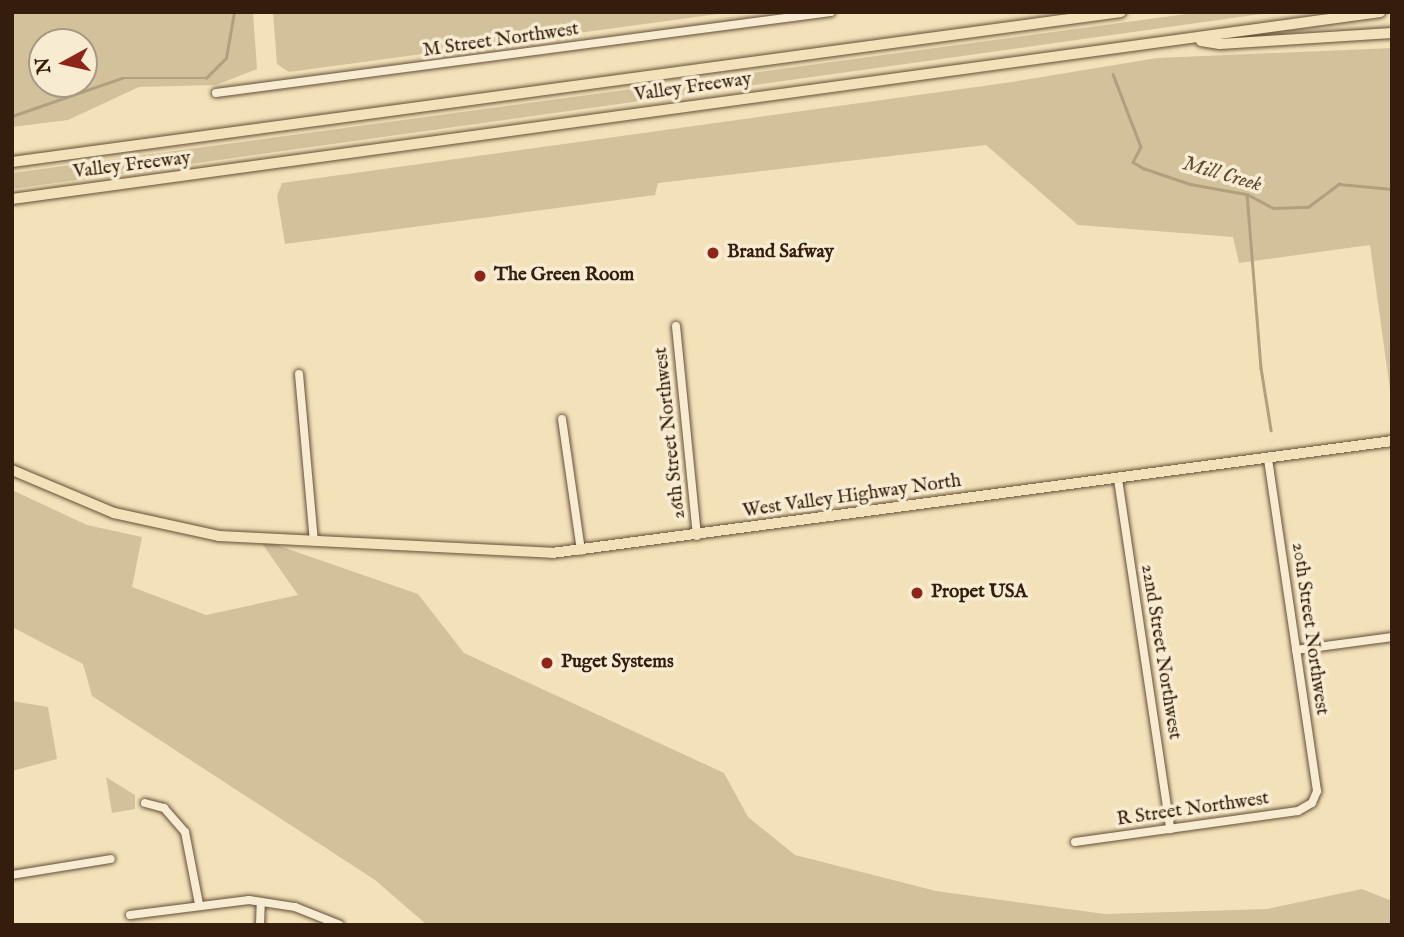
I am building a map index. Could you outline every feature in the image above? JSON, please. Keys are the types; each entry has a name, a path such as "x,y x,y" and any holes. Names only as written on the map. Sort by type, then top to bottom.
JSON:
{"highway":[{"path":"1013,27 1097,12"},
{"name":"Valley Freeway","path":"12,162 1121,12"},
{"name":"Valley Freeway","path":"12,199 1380,12"},
{"path":"1187,38 1220,44 1392,33"}],"main road":[{"name":"West Valley Highway North","path":"12,470 80,500 145,522 219,536 499,553 581,551 1392,441"}],"street":[{"name":"M Street Northwest","path":"216,93 831,12"},
{"name":"26th Street Northwest","path":"676,326 697,536"},
{"path":"299,374 314,541"},
{"path":"562,419 581,551"},
{"name":"20th Street Northwest","path":"1268,459 1317,790 1312,803"},
{"name":"22nd Street Northwest","path":"1118,479 1170,829"},
{"path":"1296,650 1392,637"},
{"path":"145,803 164,808 185,832 200,904"},
{"name":"R Street Northwest","path":"1075,842 1298,811 1312,803"},
{"path":"12,875 111,859"},
{"path":"260,925 261,902"},
{"path":"130,915 200,904 261,902 295,907 340,925"}],"shaded area":[{"path":"12,12 253,12 257,69 216,85 139,87 68,120 12,127"},
{"path":"273,12 733,12 289,72 277,64"},
{"path":"1201,12 1276,12 12,189 12,173"},
{"path":"1392,48 1392,404 1370,245 1239,263 1233,237 1078,225 986,145 658,183 655,195 285,244 277,196 282,183 1012,82 1157,58"},
{"path":"12,490 87,525 142,537 132,587 206,615 298,595 259,539 418,594 464,653 724,773 748,817 795,855 936,891 1105,914 1267,909 1362,889 1392,901 1392,925 427,925 375,880 92,696 83,664 12,627"},
{"path":"12,701 48,707 57,759 12,771"},
{"path":"106,777 135,795 135,809 112,813"}],"waterway":[{"name":"Mill Creek","path":"12,116 122,78 206,78 226,58 234,12"},
{"name":"Mill Creek","path":"1113,74 1141,147 1133,162 1143,168 1190,184 1247,194 1273,208 1308,207 1339,184 1392,189"},
{"path":"1247,194 1261,368 1271,430"}],"place":[{"name":"Brand Safway","path":"713,253"},
{"name":"The Green Room","path":"480,276"},
{"name":"Propet USA","path":"917,593"},
{"name":"Puget Systems","path":"547,663"}]}
